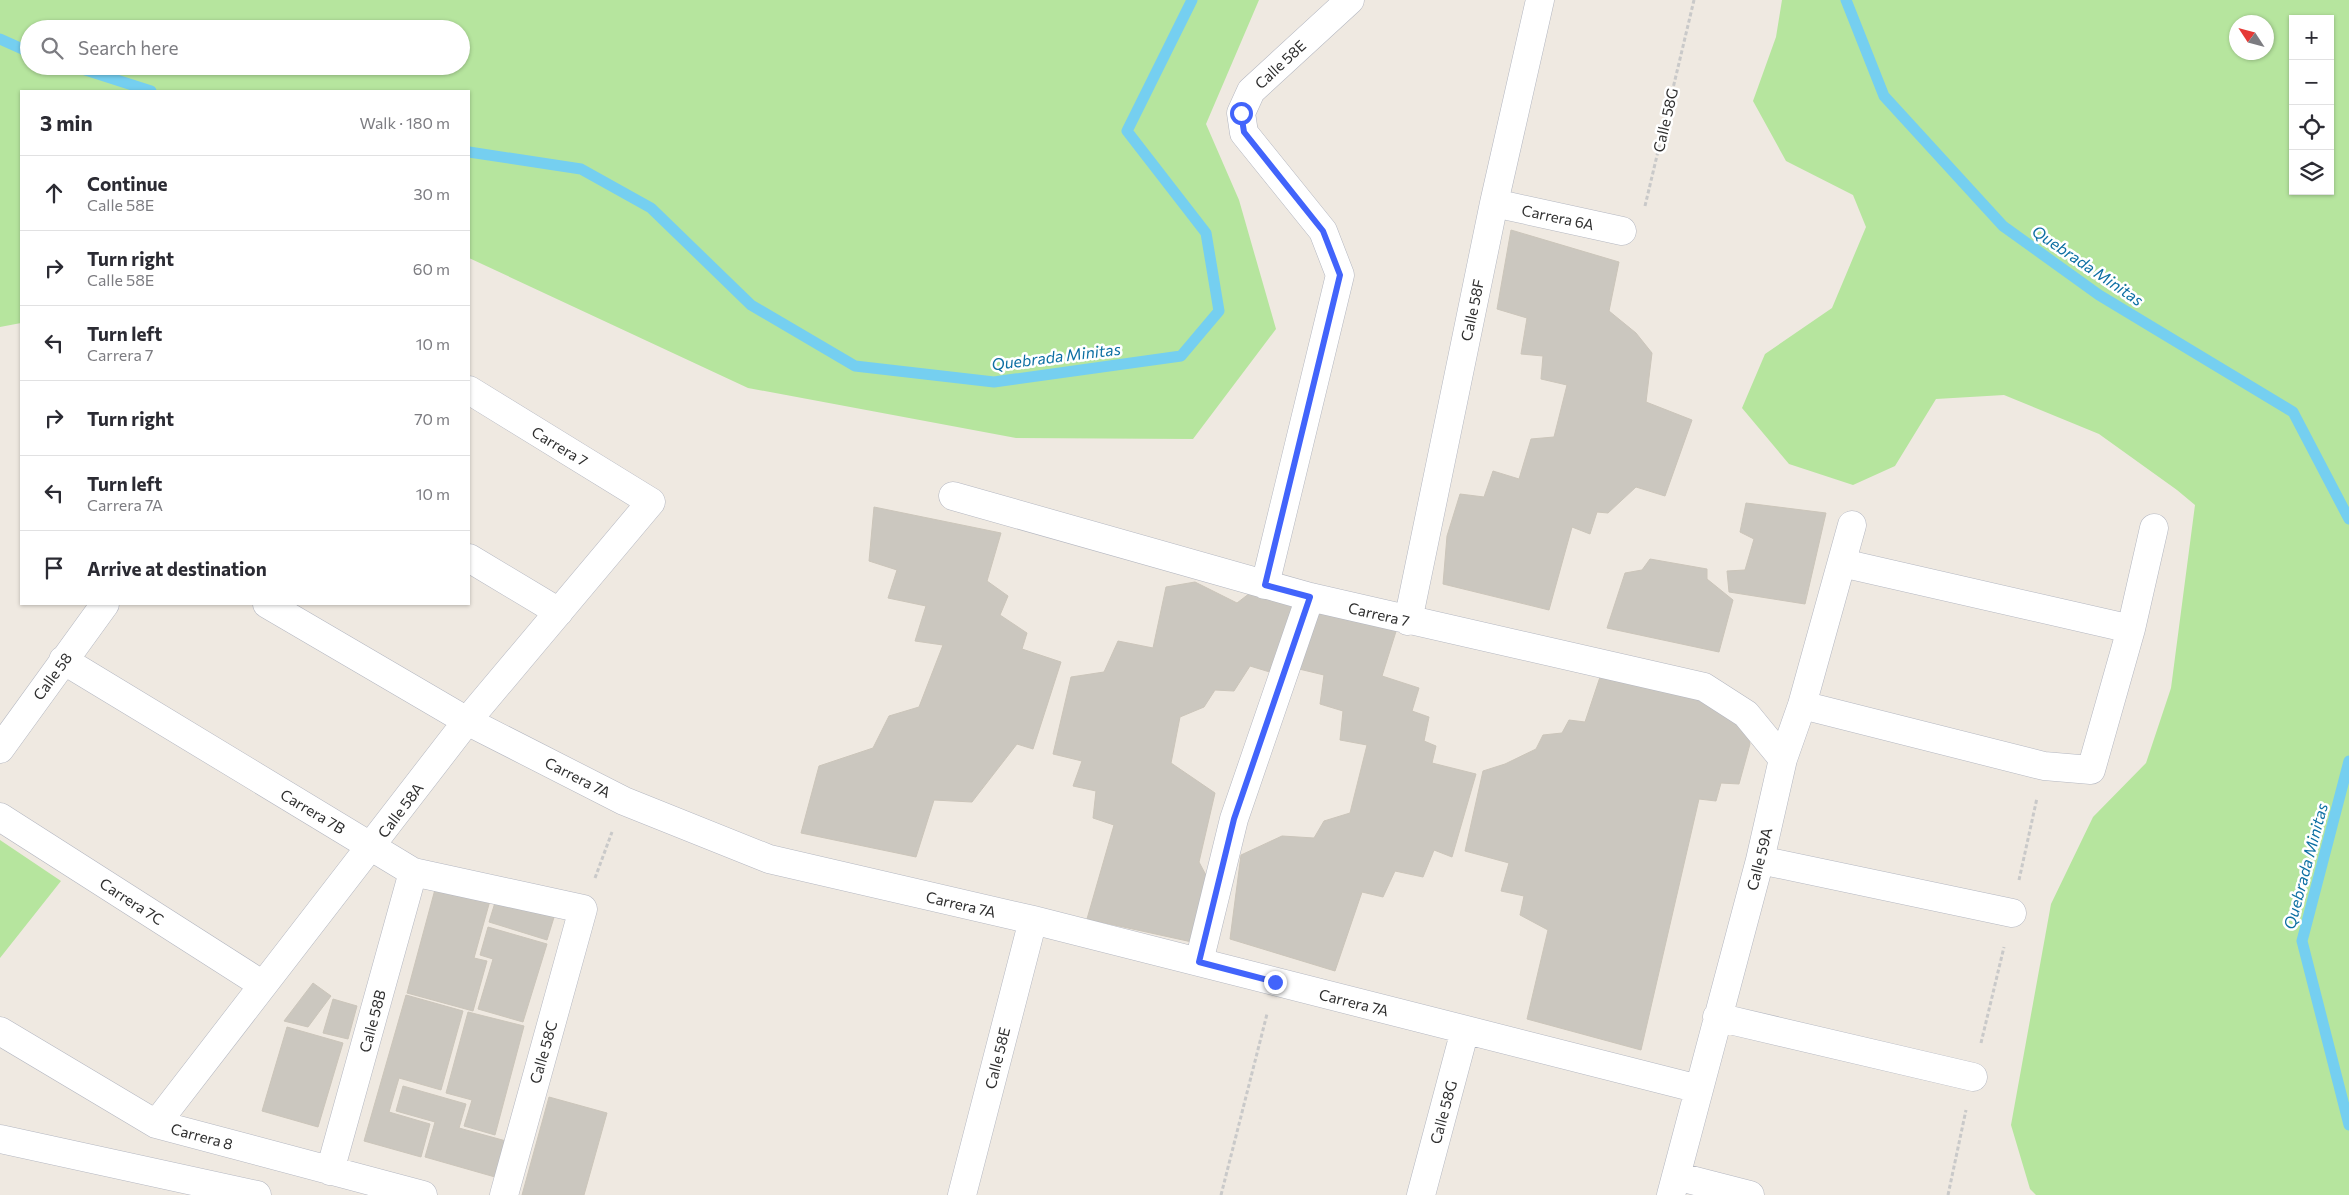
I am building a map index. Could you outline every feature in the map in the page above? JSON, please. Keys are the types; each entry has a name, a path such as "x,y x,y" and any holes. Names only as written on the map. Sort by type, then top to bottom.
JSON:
{"street":[{"name":"Calle 58E","path":"1265,585 1340,275 1323,231 1244,132 1241,113 1251,91 1350,0"},
{"name":"Calle 58F","path":"1408,621 1494,203 1540,0"},
{"name":"Carrera 6A","path":"1494,203 1622,231"},
{"name":"Carrera 7","path":"470,391 651,502"},
{"name":"Carrera 7","path":"953,496 1310,597 1408,621 1704,687 1746,714 1783,759"},
{"name":"Calle 58A","path":"156,1124 467,721 651,502"},
{"name":"Calle 59A","path":"1673,1186 1760,860 1783,759 1802,705 1852,525"},
{"path":"1802,705 2044,766 2090,770 2131,629 2154,528"},
{"path":"470,559 559,612"},
{"path":"1842,563 2131,629"},
{"path":"1199,962 1234,819 1310,597"},
{"name":"Calle 58","path":"0,749 104,605"},
{"name":"Carrera 7A","path":"270,605 467,721 624,801 769,859 1033,920 1699,1089"},
{"name":"Carrera 7B","path":"63,660 413,872 583,909"},
{"name":"Carrera 7C","path":"0,817 264,985"},
{"path":"1760,860 2012,913"},
{"name":"Calle 58B","path":"330,1171 413,872"},
{"name":"Calle 58C","path":"504,1195 583,909"},
{"name":"Calle 58E","path":"962,1195 1033,920"},
{"path":"1717,1017 1973,1077"},
{"name":"Calle 58G","path":"1421,1195 1465,1030"},
{"name":"Carrera 8","path":"0,1031 156,1124 423,1195"},
{"path":"0,1139 257,1195"},
{"path":"1673,1186 1750,1195"}],"path":[{"name":"Calle 58G","path":"1622,231 1643,214 1694,0"},
{"path":"1948,1195 2044,766"},
{"path":"583,909 624,801"},
{"path":"1221,1195 1275,982"}],"green space":[{"path":"0,0 1259,0 1206,124 1239,200 1276,329 1193,439 1016,438 748,388 470,258 470,90 20,90 20,323 0,327"},
{"path":"1782,0 2349,0 2349,1195 2036,1195 2030,1189 2011,1125 2051,904 2093,817 2146,763 2171,688 2195,505 2099,434 2004,395 1936,399 1895,466 1853,485 1789,464 1742,408 1765,354 1832,308 1866,227 1853,195 1786,161 1753,101 1776,37"},
{"path":"0,840 61,881 0,958"}],"building":[{"path":"1511,230 1619,262 1609,311 1636,333 1652,353 1646,402 1692,420 1665,496 1636,487 1608,513 1597,512 1590,534 1572,527 1549,610 1443,584 1447,536 1460,494 1484,497 1493,471 1519,479 1531,439 1554,437 1567,385 1541,379 1543,356 1521,354 1527,318 1497,309"},
{"path":"1746,503 1826,513 1805,604 1729,592 1727,571 1745,570 1754,539 1740,532"},
{"path":"874,507 1001,533 987,581 1008,596 1000,615 1027,633 1022,649 1061,662 1033,749 1017,744 972,802 934,800 916,857 801,833 819,766 873,748 889,716 919,707 943,645 915,641 926,606 888,598 897,570 869,561"},
{"path":"1650,559 1707,569 1707,579 1733,600 1719,652 1607,628 1625,573 1642,570"},
{"path":"1195,582 1237,603 1250,593 1296,603 1273,673 1250,666 1234,691 1215,690 1204,707 1180,717 1171,763 1215,793 1199,862 1208,879 1192,942 1087,919 1114,825 1093,818 1096,791 1073,786 1082,761 1053,754 1071,677 1104,672 1118,641 1153,648 1166,587"},
{"path":"1317,608 1398,625 1382,676 1419,688 1412,711 1429,717 1424,741 1436,746 1432,763 1476,774 1452,857 1434,850 1423,877 1395,871 1383,897 1362,892 1335,971 1230,939 1241,855 1282,836 1314,838 1324,821 1350,813 1367,745 1340,740 1343,711 1320,704 1324,675 1299,669"},
{"path":"1600,677 1676,688 1742,717 1750,744 1739,784 1721,783 1716,801 1699,799 1641,1050 1527,1019 1548,930 1520,915 1524,896 1501,891 1509,863 1465,851 1483,771 1505,764 1536,749 1543,735 1562,733 1569,720 1585,722"},
{"path":"437,882 491,897 474,958 487,961 473,1011 407,993"},
{"path":"497,896 555,914 547,940 489,922"},
{"path":"488,927 547,944 523,1022 478,1009 493,959 480,955"},
{"path":"313,983 331,996 308,1027 284,1021"},
{"path":"406,995 463,1011 441,1090 399,1078 389,1112 430,1124 421,1157 364,1141"},
{"path":"333,999 357,1006 348,1039 323,1033"},
{"path":"468,1012 524,1026 495,1135 464,1126 472,1100 446,1093"},
{"path":"287,1027 343,1043 318,1127 262,1111"},
{"path":"403,1086 466,1104 459,1128 506,1141 495,1177 425,1157 435,1122 396,1111"},
{"path":"549,1097 607,1113 584,1195 522,1195"}],"waterway":[{"name":"Quebrada Minitas","path":"470,152 581,169 651,208 751,305 855,366 994,382 1181,356 1219,311 1206,233 1127,131 1192,0"},
{"name":"Quebrada Minitas","path":"1846,0 1884,96 2003,226 2099,295 2293,412 2349,519"},
{"name":"Quebrada Minitas","path":"0,39 20,48"},
{"name":"Quebrada Minitas","path":"101,75 148,90"},
{"name":"Quebrada Minitas","path":"2349,761 2302,941 2349,1125"}],"route":[{"path":"1241,113 1244,132 1323,231 1340,275 1265,585 1310,597 1234,819 1199,962 1275,982"}]}
